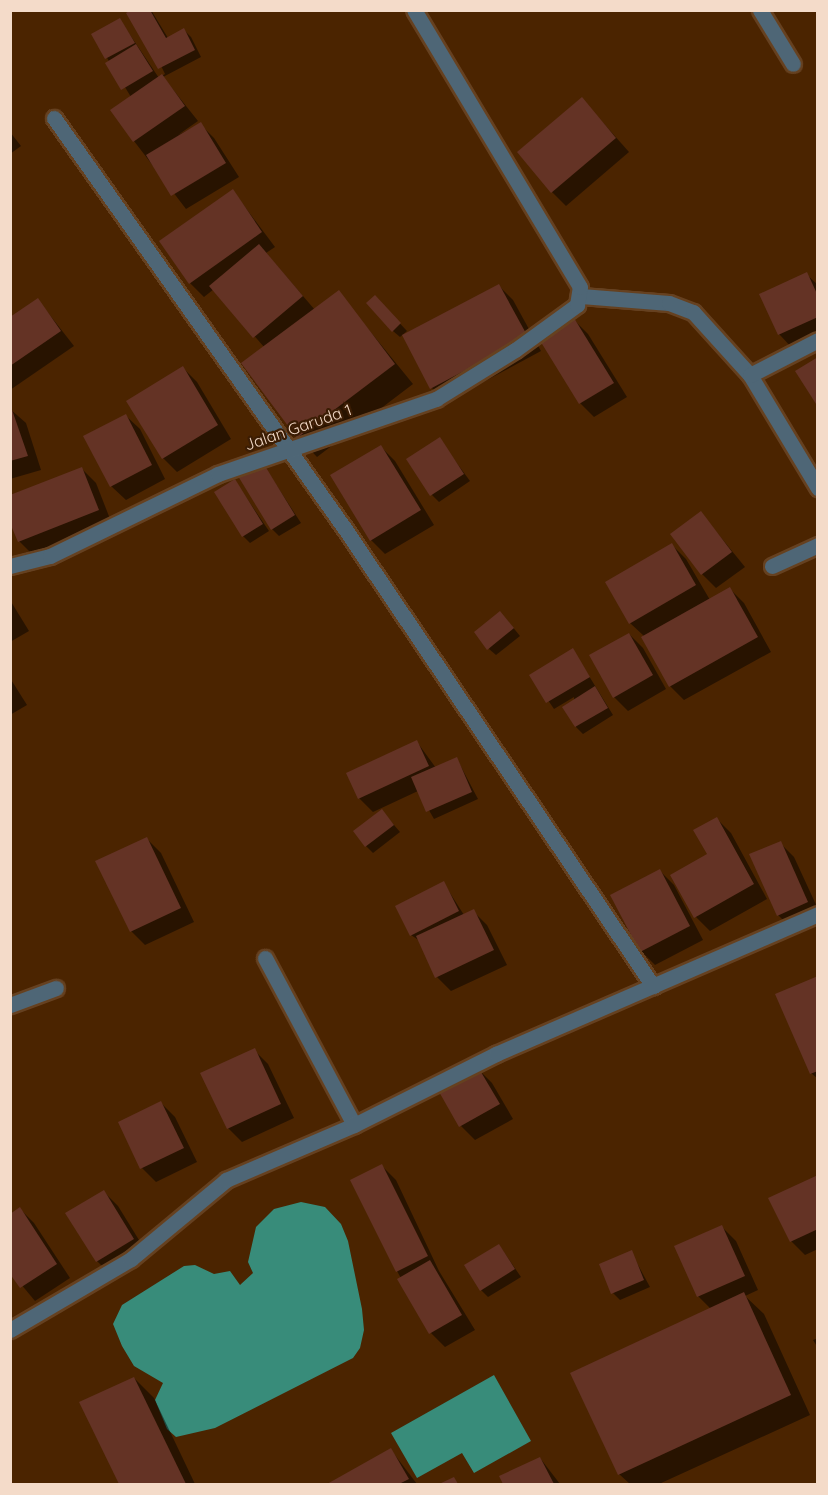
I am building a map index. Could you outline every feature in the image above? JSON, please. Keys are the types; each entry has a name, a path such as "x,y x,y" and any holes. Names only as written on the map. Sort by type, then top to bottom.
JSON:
{"street":[{"path":"414,10 580,291 669,303 693,312 750,375 818,488"},
{"path":"760,10 793,64"},
{"path":"54,118 343,526 654,986"},
{"name":"Jalan Garuda 1","path":"10,566 50,556 218,474 286,448 436,399 515,350 577,305 580,291"},
{"path":"750,375 818,340"},
{"path":"772,566 818,545"},
{"path":"10,1330 131,1259 226,1180 354,1125 496,1054 818,914"},
{"path":"265,958 354,1125"},
{"path":"10,1005 56,988"}],"water":[{"path":"301,1202 325,1207 341,1224 348,1241 362,1309 364,1330 360,1348 353,1358 215,1428 176,1437 167,1429 155,1400 163,1383 134,1366 113,1324 122,1305 184,1266 195,1265 214,1274 230,1271 240,1285 253,1273 248,1262 256,1227 274,1209"},
{"path":"494,1375 531,1441 474,1473 462,1453 417,1478 391,1433"}],"building":[{"path":"131,10 150,10 166,38 184,28 195,50 158,69 126,13"},
{"path":"120,18 135,43 105,59 91,34"},
{"path":"136,44 153,71 121,90 105,63"},
{"path":"162,74 185,106 133,142 110,110"},
{"path":"582,97 616,138 551,193 517,152"},
{"path":"201,122 226,163 171,196 146,155"},
{"path":"233,189 262,232 189,284 159,241"},
{"path":"259,244 303,296 253,338 209,286"},
{"path":"807,272 818,296 818,317 778,335 759,294"},
{"path":"499,284 528,337 430,389 402,335"},
{"path":"339,290 395,364 297,438 241,363"},
{"path":"375,295 401,323 392,332 366,303"},
{"path":"38,298 61,331 10,366 10,317"},
{"path":"574,318 614,383 579,404 539,339"},
{"path":"818,357 818,407 795,371"},
{"path":"183,366 218,425 162,459 126,401"},
{"path":"10,404 28,456 10,461"},
{"path":"126,414 152,465 110,487 83,436"},
{"path":"440,437 464,474 430,496 406,459"},
{"path":"381,445 421,510 370,541 330,475"},
{"path":"262,461 295,515 271,530 238,476"},
{"path":"82,467 99,510 18,542 10,523 10,495"},
{"path":"235,479 263,524 242,537 214,492"},
{"path":"701,511 732,552 701,575 670,534"},
{"path":"672,543 696,585 629,624 605,582"},
{"path":"730,587 758,637 669,687 641,637"},
{"path":"500,611 514,628 487,650 474,632"},
{"path":"629,633 653,675 613,698 589,655"},
{"path":"573,648 590,677 546,703 529,675"},
{"path":"595,686 608,708 575,727 562,707"},
{"path":"417,740 429,766 358,799 346,773"},
{"path":"457,757 472,792 426,812 411,777"},
{"path":"382,809 394,825 365,847 353,831"},
{"path":"717,817 754,884 694,918 670,875 707,854 693,830"},
{"path":"147,837 181,908 130,932 95,861"},
{"path":"781,841 808,902 777,916 749,854"},
{"path":"660,869 690,926 640,952 610,895"},
{"path":"444,881 459,911 410,936 395,906"},
{"path":"474,909 494,950 435,978 416,936"},
{"path":"818,976 818,1071 810,1074 775,994"},
{"path":"255,1048 281,1104 227,1129 200,1073"},
{"path":"478,1067 500,1104 459,1127 438,1090"},
{"path":"161,1101 184,1148 140,1169 118,1122"},
{"path":"382,1164 428,1256 396,1272 350,1180"},
{"path":"818,1175 818,1229 790,1242 768,1198"},
{"path":"104,1190 134,1239 96,1262 65,1213"},
{"path":"20,1207 57,1264 20,1288 10,1274 10,1214"},
{"path":"722,1225 745,1276 697,1297 674,1246"},
{"path":"499,1244 515,1269 480,1291 464,1265"},
{"path":"632,1250 644,1280 611,1294 599,1264"},
{"path":"430,1260 462,1315 429,1334 397,1279"},
{"path":"744,1292 791,1395 618,1475 570,1373"},
{"path":"134,1377 186,1484 119,1484 79,1402"},
{"path":"391,1448 409,1479 399,1484 327,1484"},
{"path":"540,1457 554,1484 503,1484 499,1476"},
{"path":"454,1477 458,1484 439,1484"}]}
